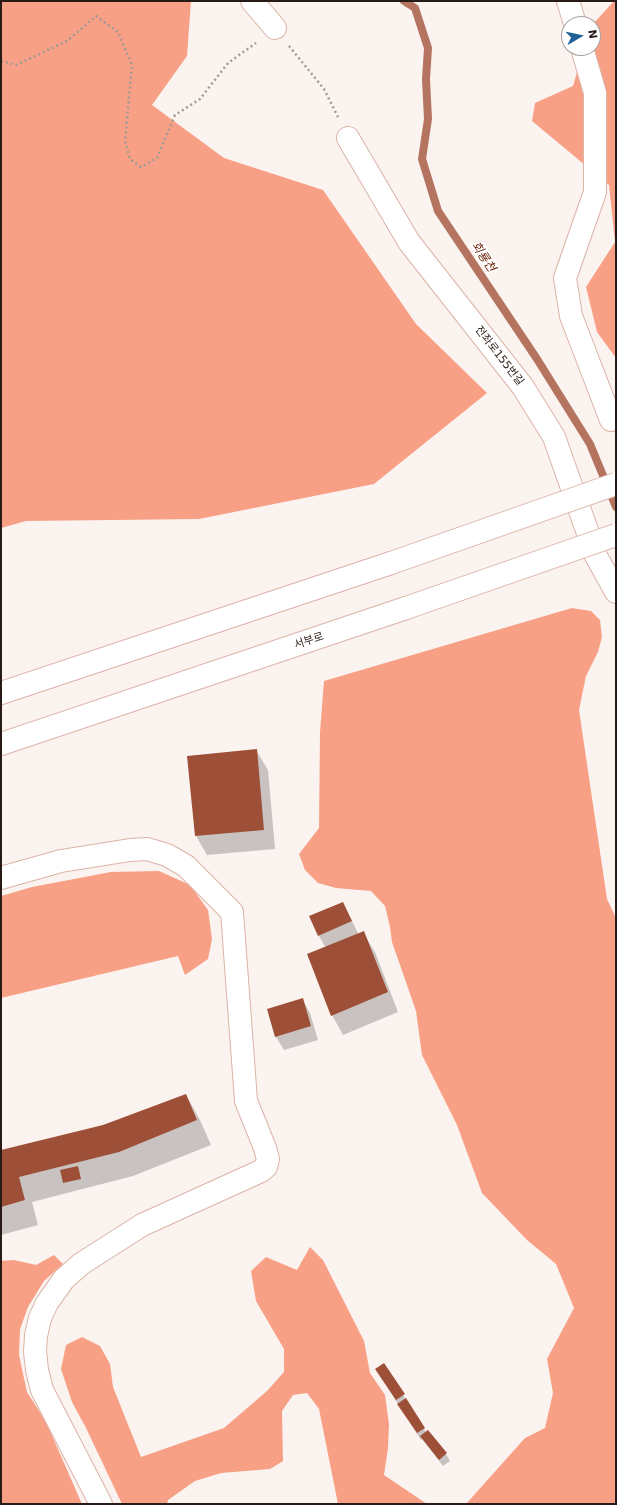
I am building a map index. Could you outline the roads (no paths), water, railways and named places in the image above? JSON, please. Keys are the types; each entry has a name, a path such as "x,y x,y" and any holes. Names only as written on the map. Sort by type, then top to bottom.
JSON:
{"main road":[{"path":"252,1 275,28"},
{"path":"568,1 573,16"},
{"path":"584,56 595,93 595,192 566,278 571,316 611,420"},
{"name":"전좌로155번길","path":"348,138 409,242 523,387 554,437 596,556 616,592"},
{"path":"1,693 391,563 616,484"},
{"name":"서부로","path":"1,744 406,608 616,535"},
{"path":"1,878 60,861 130,850 147,849 167,855 186,866 232,912 246,1101 265,1148 268,1159 266,1167 261,1171 142,1225 81,1264 64,1279 50,1300 40,1318 36,1336 34,1351 42,1390 101,1504"}],"waterway":[{"name":"회룡천","path":"404,1 415,8 428,48 426,79 428,119 422,159 438,211 537,359 590,444 616,507"}]}
